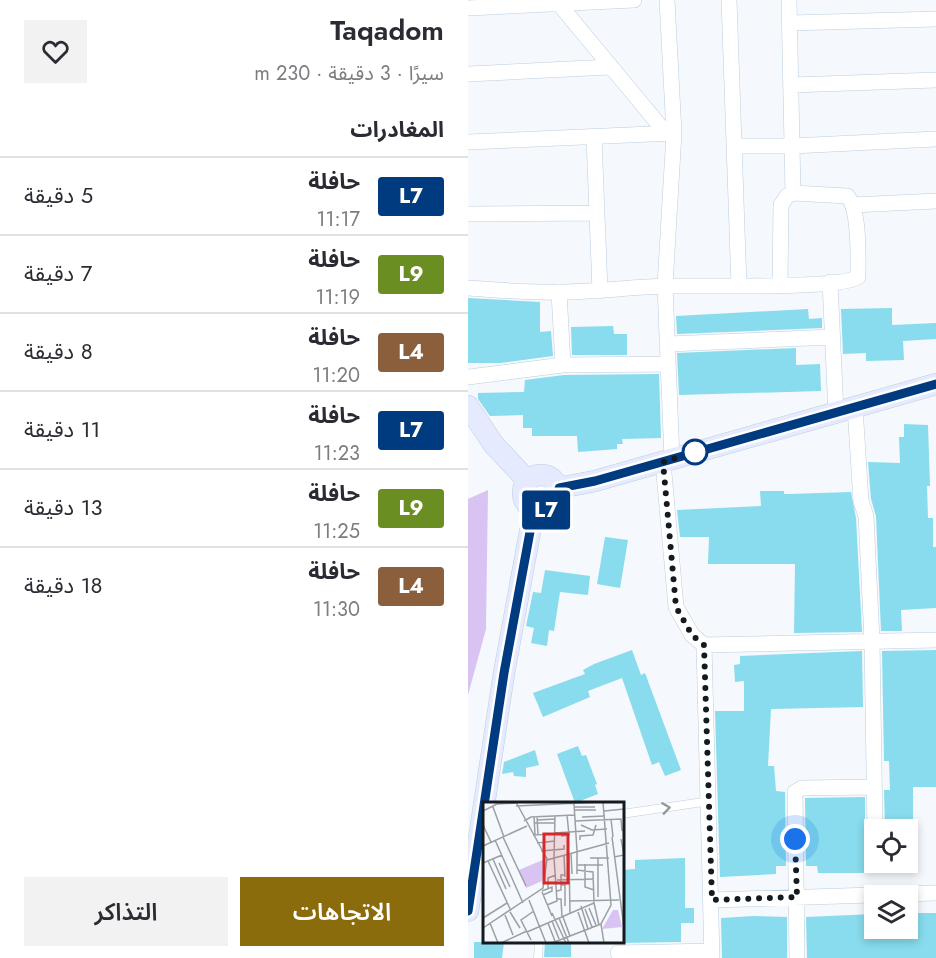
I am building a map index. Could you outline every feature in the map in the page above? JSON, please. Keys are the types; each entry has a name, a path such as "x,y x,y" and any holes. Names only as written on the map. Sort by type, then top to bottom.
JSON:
{"street":[{"path":"468,8 634,0"},
{"path":"667,0 669,132 665,286 668,344 668,460 676,607 692,635 704,645 936,640"},
{"path":"729,0 740,286"},
{"path":"789,0 793,193"},
{"path":"553,3 669,132"},
{"path":"790,23 936,19"},
{"path":"468,74 610,67"},
{"path":"792,85 936,80"},
{"path":"468,142 669,132"},
{"path":"594,137 595,213 600,291"},
{"path":"734,146 792,146 936,139"},
{"path":"468,288 559,292 665,286 740,286 830,282 853,280 858,277 853,205 843,195 793,193 787,195 781,205 780,284"},
{"path":"853,205 936,201"},
{"path":"468,214 595,213"},
{"path":"830,282 832,338 861,501 866,516 872,641 875,819"},
{"path":"559,292 563,365"},
{"path":"668,344 832,338"},
{"path":"468,377 563,365 668,364"},
{"path":"559,488 595,481 936,384"},
{"path":"468,406 494,444 527,480"},
{"path":"527,480 545,475 552,478 559,488 556,504 549,509 534,510"},
{"path":"527,480 523,493 524,499 534,510"},
{"path":"484,802 504,673 534,510"},
{"path":"618,953 712,954 710,801 704,645"},
{"path":"797,958 795,792 802,788 874,787"},
{"path":"468,911 483,812"},
{"path":"712,900 936,893"}],"lane":[{"path":"624,814 710,801"},
{"path":"538,958 539,943"}],"shaded area":[{"path":"488,490 486,629 468,695 468,499"}],"building":[{"path":"468,298 540,302 540,332 551,331 553,356 501,363 468,363"},
{"path":"892,308 892,325 936,323 936,339 903,341 904,360 866,361 866,353 843,354 841,309"},
{"path":"808,309 809,319 822,318 822,328 677,334 676,316"},
{"path":"613,326 614,334 627,334 627,355 572,355 571,327"},
{"path":"796,348 796,365 820,364 821,391 679,395 677,353"},
{"path":"659,374 661,438 622,439 623,444 617,444 617,449 578,452 577,436 532,436 532,428 523,428 523,415 490,416 478,399 478,393 524,392 525,380 564,375"},
{"path":"904,424 928,425 930,486 927,486 928,518 933,518 933,547 936,547 936,608 901,610 902,631 881,631 876,516 871,499 868,462 900,463 899,437 904,437"},
{"path":"760,491 784,491 784,494 851,492 856,518 862,632 794,633 795,564 708,564 709,537 680,537 677,510 761,506"},
{"path":"605,537 628,540 620,588 597,584"},
{"path":"545,570 590,576 588,595 560,592 554,631 549,630 547,646 531,643 534,628 526,626 533,592 541,593"},
{"path":"632,650 641,675 645,673 681,770 665,776 659,762 652,765 622,678 588,691 590,697 543,717 533,693 585,674 583,670 594,664"},
{"path":"936,650 936,787 913,787 913,819 885,819 884,790 890,790 889,761 884,761 882,651"},
{"path":"862,651 863,707 771,709 768,766 774,766 776,791 785,792 786,866 776,866 776,874 720,877 715,711 744,711 744,681 735,682 734,665 740,664 740,656"},
{"path":"578,746 582,756 586,755 597,784 595,785 598,794 575,802 557,754"},
{"path":"535,750 539,765 526,768 526,777 514,776 513,772 502,774 504,762"},
{"path":"865,797 864,873 818,873 817,866 806,866 805,798"},
{"path":"685,858 685,908 694,908 694,923 681,923 681,942 624,943 624,870 635,869 635,860"},
{"path":"918,913 936,913 936,958 807,958 806,917 864,914 864,939 918,939"},
{"path":"787,917 787,958 722,958 721,918"},
{"path":"474,942 504,943 502,958 474,958"},
{"path":"545,943 571,943 571,957 544,957"}],"bus line":[{"name":"L7","path":"484,802 504,673 534,510 549,509 556,504 559,488 595,481 936,384"},
{"name":"L7","path":"468,911 483,812"}],"route":[{"path":"695,452 663,462 676,607 692,635 704,645 712,900 797,897 795,839"}]}
